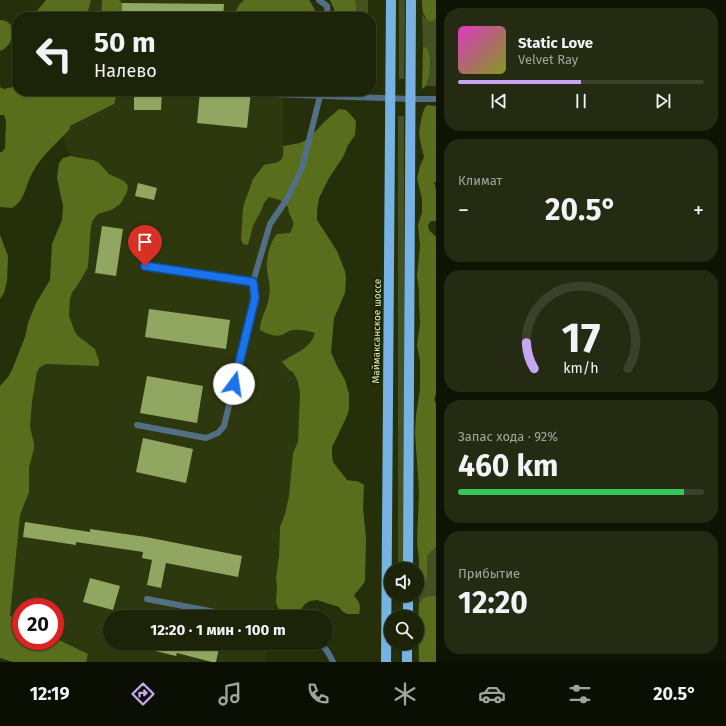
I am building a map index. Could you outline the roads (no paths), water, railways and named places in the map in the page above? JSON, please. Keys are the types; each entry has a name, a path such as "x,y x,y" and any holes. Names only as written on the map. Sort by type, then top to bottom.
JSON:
{"main road":[{"name":"Маймаксанское шоссе","path":"386,662 392,0"},
{"path":"408,562 411,0"},
{"path":"407,662 408,650"}],"lane":[{"path":"319,0 327,6 328,12"},
{"path":"137,425 206,438 218,433 224,426 255,298 253,282 270,224 287,199 302,168 320,96"},
{"path":"362,96 410,99 436,98"},
{"path":"145,266 253,282"},
{"path":"146,599 204,610"},
{"path":"326,650 333,662"}]}
